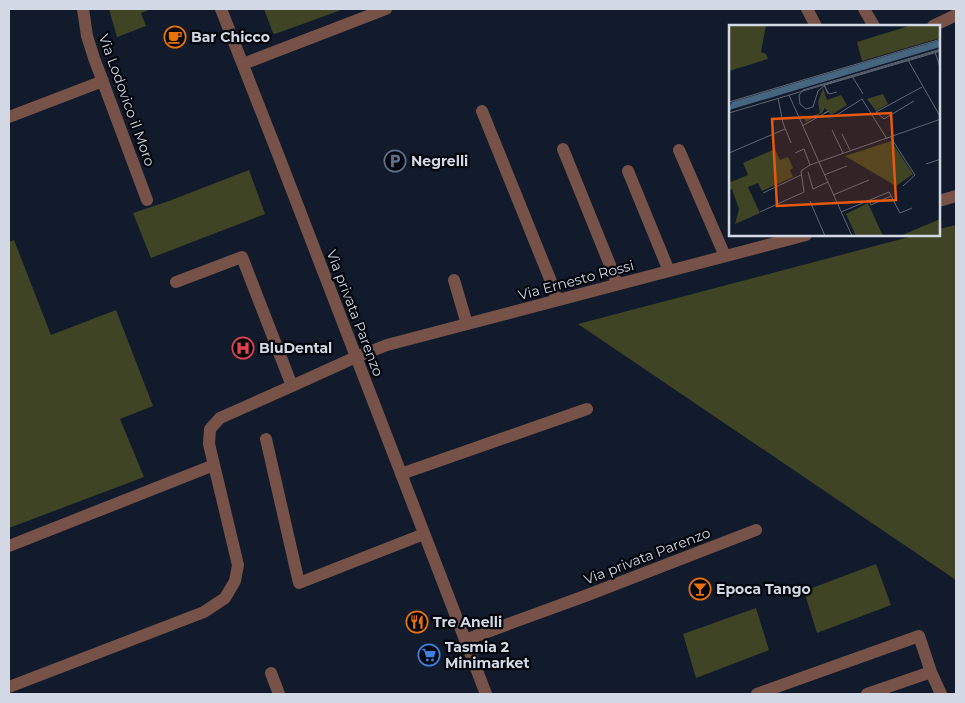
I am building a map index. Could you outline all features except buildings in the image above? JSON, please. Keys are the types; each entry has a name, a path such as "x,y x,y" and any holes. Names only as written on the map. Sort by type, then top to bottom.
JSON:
{"street":[{"name":"Via Lodovico il Moro","path":"83,9 87,36 147,200"},
{"name":"Via privata Parenzo","path":"221,9 486,694"},
{"path":"243,64 386,9"},
{"path":"807,9 815,25"},
{"path":"864,9 873,25"},
{"path":"935,25 956,15"},
{"path":"9,117 103,81"},
{"path":"482,111 557,300"},
{"path":"563,149 617,284"},
{"path":"678,150 725,256"},
{"path":"628,171 669,271"},
{"name":"Via Ernesto Rossi","path":"9,687 204,612 225,598 235,581 238,566 209,444 210,429 220,418 387,345 725,256 773,239 798,236"},
{"path":"176,282 242,256 292,386"},
{"path":"454,280 467,324"},
{"path":"401,474 587,409"},
{"path":"266,439 299,583 424,534"},
{"path":"9,546 214,465"},
{"name":"Via privata Parenzo","path":"465,640 756,530"},
{"path":"757,694 919,636 931,672 941,694"},
{"path":"867,694 931,672"},
{"path":"271,673 278,694"}],"green space":[{"path":"109,9 152,9 141,13 146,26 117,37"},
{"path":"264,9 344,9 275,34"},
{"path":"249,170 265,214 151,258 133,213"},
{"path":"956,225 956,580 578,324 913,236 940,236 940,229"},
{"path":"14,240 51,335 116,310 153,406 120,419 144,477 9,528 9,242"},
{"path":"876,564 891,605 817,633 804,591"},
{"path":"756,608 769,650 696,678 683,634"}],"place":[{"name":"Bar Chicco","path":"175,37"},
{"name":"Negrelli","path":"395,161"},
{"name":"BluDental","path":"243,348"},
{"name":"Epoca Tango","path":"700,589"},
{"name":"Tre Anelli","path":"417,622"},
{"name":"Tasmia 2 Minimarket","path":"429,655"}]}
